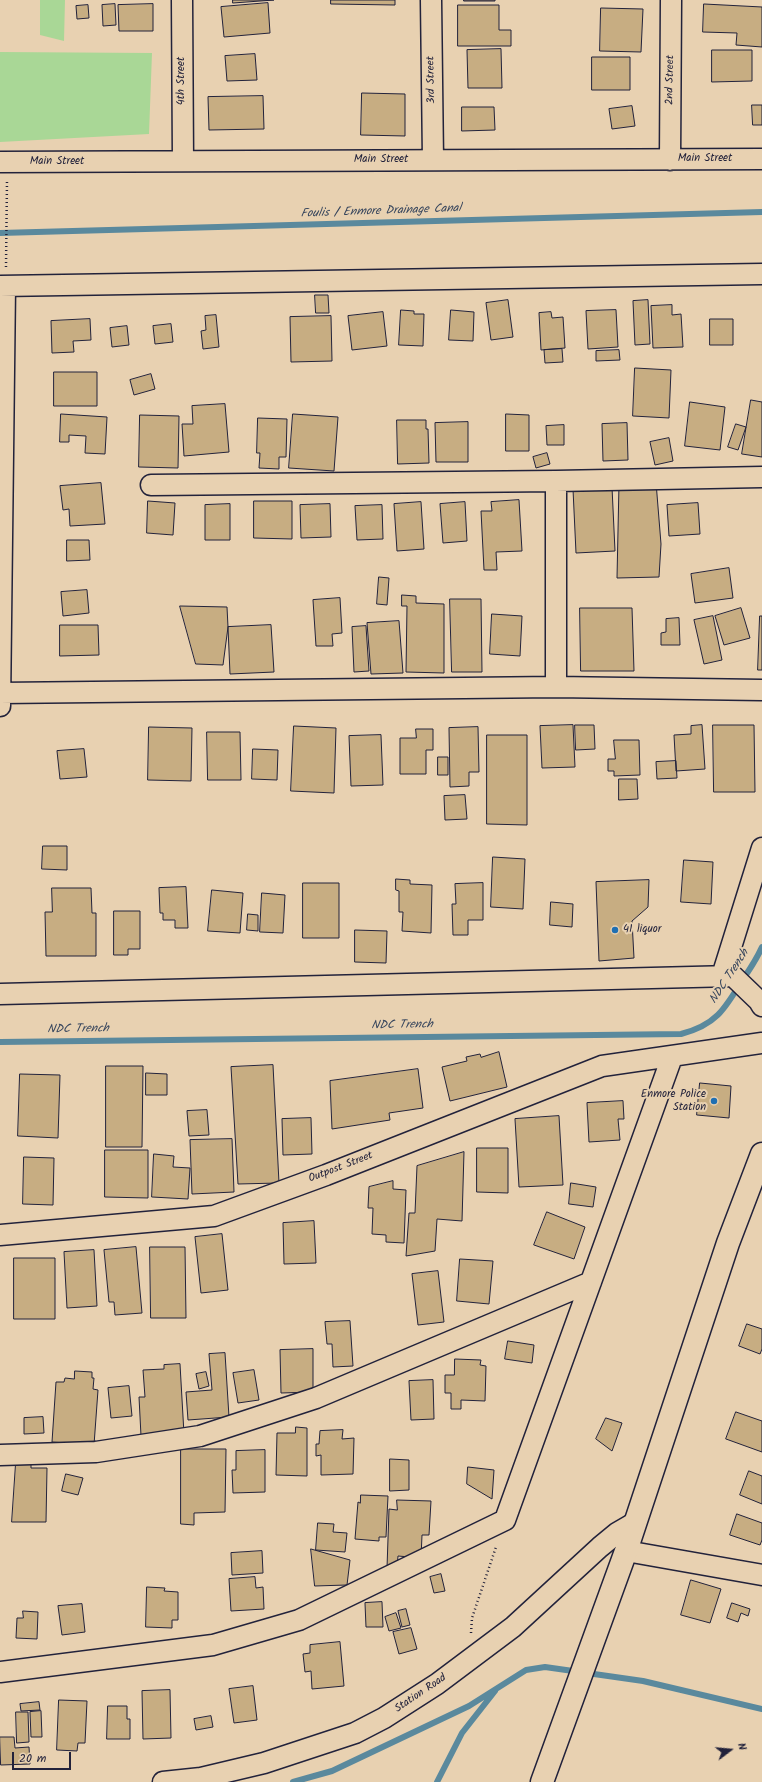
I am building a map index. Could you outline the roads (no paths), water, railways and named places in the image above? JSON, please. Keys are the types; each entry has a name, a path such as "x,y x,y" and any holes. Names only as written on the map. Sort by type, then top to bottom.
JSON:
{"main road":[{"path":"542,1782 587,1654 626,1551 728,1243 762,1154"}],"street":[{"name":"4th Street","path":"182,0 183,161"},
{"name":"3rd Street","path":"431,0 433,160"},
{"name":"2nd Street","path":"670,160 671,0"},
{"name":"Main Street","path":"0,162 762,159"},
{"path":"0,706 3,286 762,274"},
{"path":"151,485 556,481 762,477"},
{"path":"556,481 556,686"},
{"path":"0,693 556,686 762,690"},
{"path":"727,976 762,848"},
{"path":"0,994 727,976 760,1003"},
{"name":"Outpost Street","path":"0,1235 214,1216 326,1175 602,1066 762,1043"},
{"path":"0,1672 213,1646 299,1620 506,1520 672,1057"},
{"path":"0,1455 96,1452 200,1436 316,1398 591,1282"},
{"name":"Station Road","path":"163,1782 201,1778 264,1763 355,1733 384,1718 437,1684 513,1627 600,1546 617,1533 636,1522"},
{"path":"626,1551 762,1575"}],"waterway":[{"name":"Foulis / Enmore Drainage Canal","path":"0,233 762,212"},
{"name":"NDC Trench","path":"0,1042 681,1034 703,1026 711,1021 725,1007 762,947"},
{"path":"293,1782 332,1771 469,1706 526,1670 545,1667 643,1681 762,1709"},
{"path":"437,1782 462,1733 495,1691"}],"place":[{"name":"41 liquor","path":"615,930"},
{"name":"Enmore Police Station","path":"714,1101"}]}
